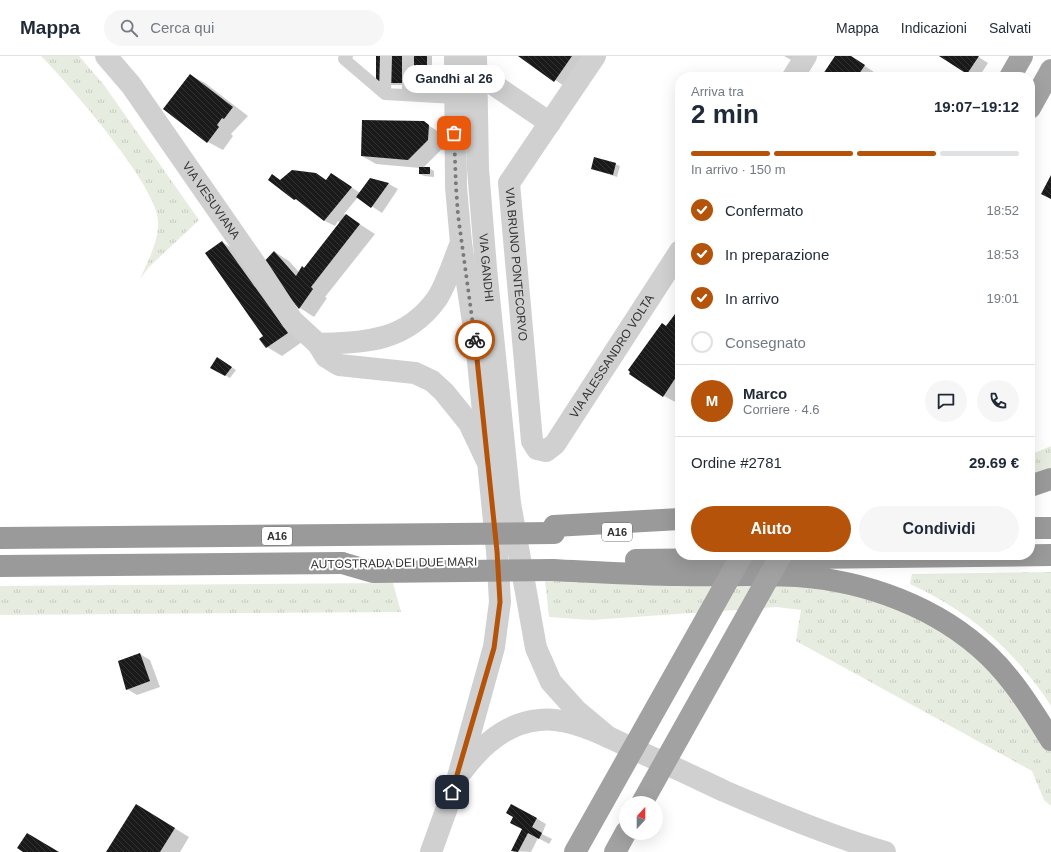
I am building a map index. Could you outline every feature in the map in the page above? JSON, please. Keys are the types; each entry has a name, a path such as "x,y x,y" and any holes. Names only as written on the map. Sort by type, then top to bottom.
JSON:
{"highway":[{"path":"1013,72 1022,56"},
{"path":"1035,99 1051,70"},
{"path":"1035,484 1051,479"},
{"path":"554,529 675,519"},
{"path":"1035,528 1051,528"},
{"name":"A16","path":"0,538 379,535 554,529 675,532"},
{"path":"1035,555 1051,555"},
{"path":"575,852 739,560"},
{"path":"646,796 777,560"},
{"path":"551,566 824,560"},
{"name":"AUTOSTRADA DEI DUE MARI","path":"0,566 342,563 373,572 551,566"},
{"path":"551,566 670,575 796,576 823,579 868,589 928,612 969,639 1004,671 1023,696 1051,740"},
{"path":"615,852 622,840"}],"street":[{"name":"VIA VESUVIANA","path":"106,56 135,91 260,271 292,320 318,344 326,357 339,365 415,373 432,381 444,392 469,423 486,459"},
{"name":"VIA GANDHI","path":"455,56 454,98 456,187 461,243 476,342 486,459 497,551 500,602 494,648 458,777"},
{"name":"VIA BRUNO PONTECORVO","path":"537,448 532,441 510,183 595,56"},
{"path":"796,72 806,56"},
{"path":"475,64 550,123"},
{"name":"VIA GANDHI","path":"475,64 478,169 485,261 510,503 536,648 551,682 577,712 608,737"},
{"path":"318,344 362,343 383,339 403,330 422,316 437,298 461,243"},
{"name":"VIA ALESSANDRO VOLTA","path":"537,448 546,451 555,444 675,259"},
{"path":"431,852 458,777 476,753 498,734 518,724 539,720 558,720 608,737 725,791 851,846 885,852"}],"lane":[{"path":"385,94 386,56"},
{"path":"408,56 408,94"},
{"path":"343,57 385,94 408,94 454,98"}],"green space":[{"path":"41,56 79,56 104,85 199,220 149,267 140,279 157,236 158,221 154,205 144,185 110,136 71,88"},
{"path":"1051,446 1051,468 1035,474 1035,453"},
{"path":"1051,572 1051,706 1037,686 1007,650 990,634 952,607 910,584 912,574"},
{"path":"545,580 798,582 878,596 967,642 1051,749 1051,806 1044,800 1032,771 796,641 801,610 777,607 591,620 549,617"},
{"path":"393,583 401,612 0,615 0,586"}],"building":[{"path":"376,56 427,56 427,83 376,83"},
{"path":"518,56 572,56 554,82"},
{"path":"835,56 851,56 865,65 860,72 824,72"},
{"path":"939,56 979,56 968,72 964,72"},
{"path":"190,74 233,107 224,119 222,118 217,125 219,127 207,143 163,109"},
{"path":"362,120 424,121 429,125 428,140 408,160 361,156"},
{"path":"594,157 616,163 613,175 591,169"},
{"path":"419,167 430,167 430,174 419,174"},
{"path":"292,170 316,173 326,180 331,173 352,187 324,221 296,199 294,200 268,180 272,174 280,180"},
{"path":"1051,175 1051,199 1041,194"},
{"path":"370,178 389,183 371,208 356,197"},
{"path":"346,214 360,224 311,287 313,289 299,309 262,264 274,251 296,276 302,266 304,268"},
{"path":"222,241 288,333 266,348 259,339 263,336 205,253"},
{"path":"675,314 675,379 663,397 629,374 630,372 628,370 662,323 666,326"},
{"path":"217,357 232,367 225,376 210,368"},
{"path":"140,653 150,681 126,690 118,661"},
{"path":"136,804 175,828 160,852 106,852"},
{"path":"511,804 537,818 532,827 542,833 539,839 528,833 518,852 511,851 522,829 510,823 513,817 506,813"},
{"path":"27,833 59,852 23,852 17,848"}],"way so far":[{"path":"454,133 458,215 475,340"}],"place":[{"name":"Gandhi al 26","path":"454,133"}],"route":[{"path":"452,792 458,777 494,648 500,602 497,551 486,459 475,340"}]}
